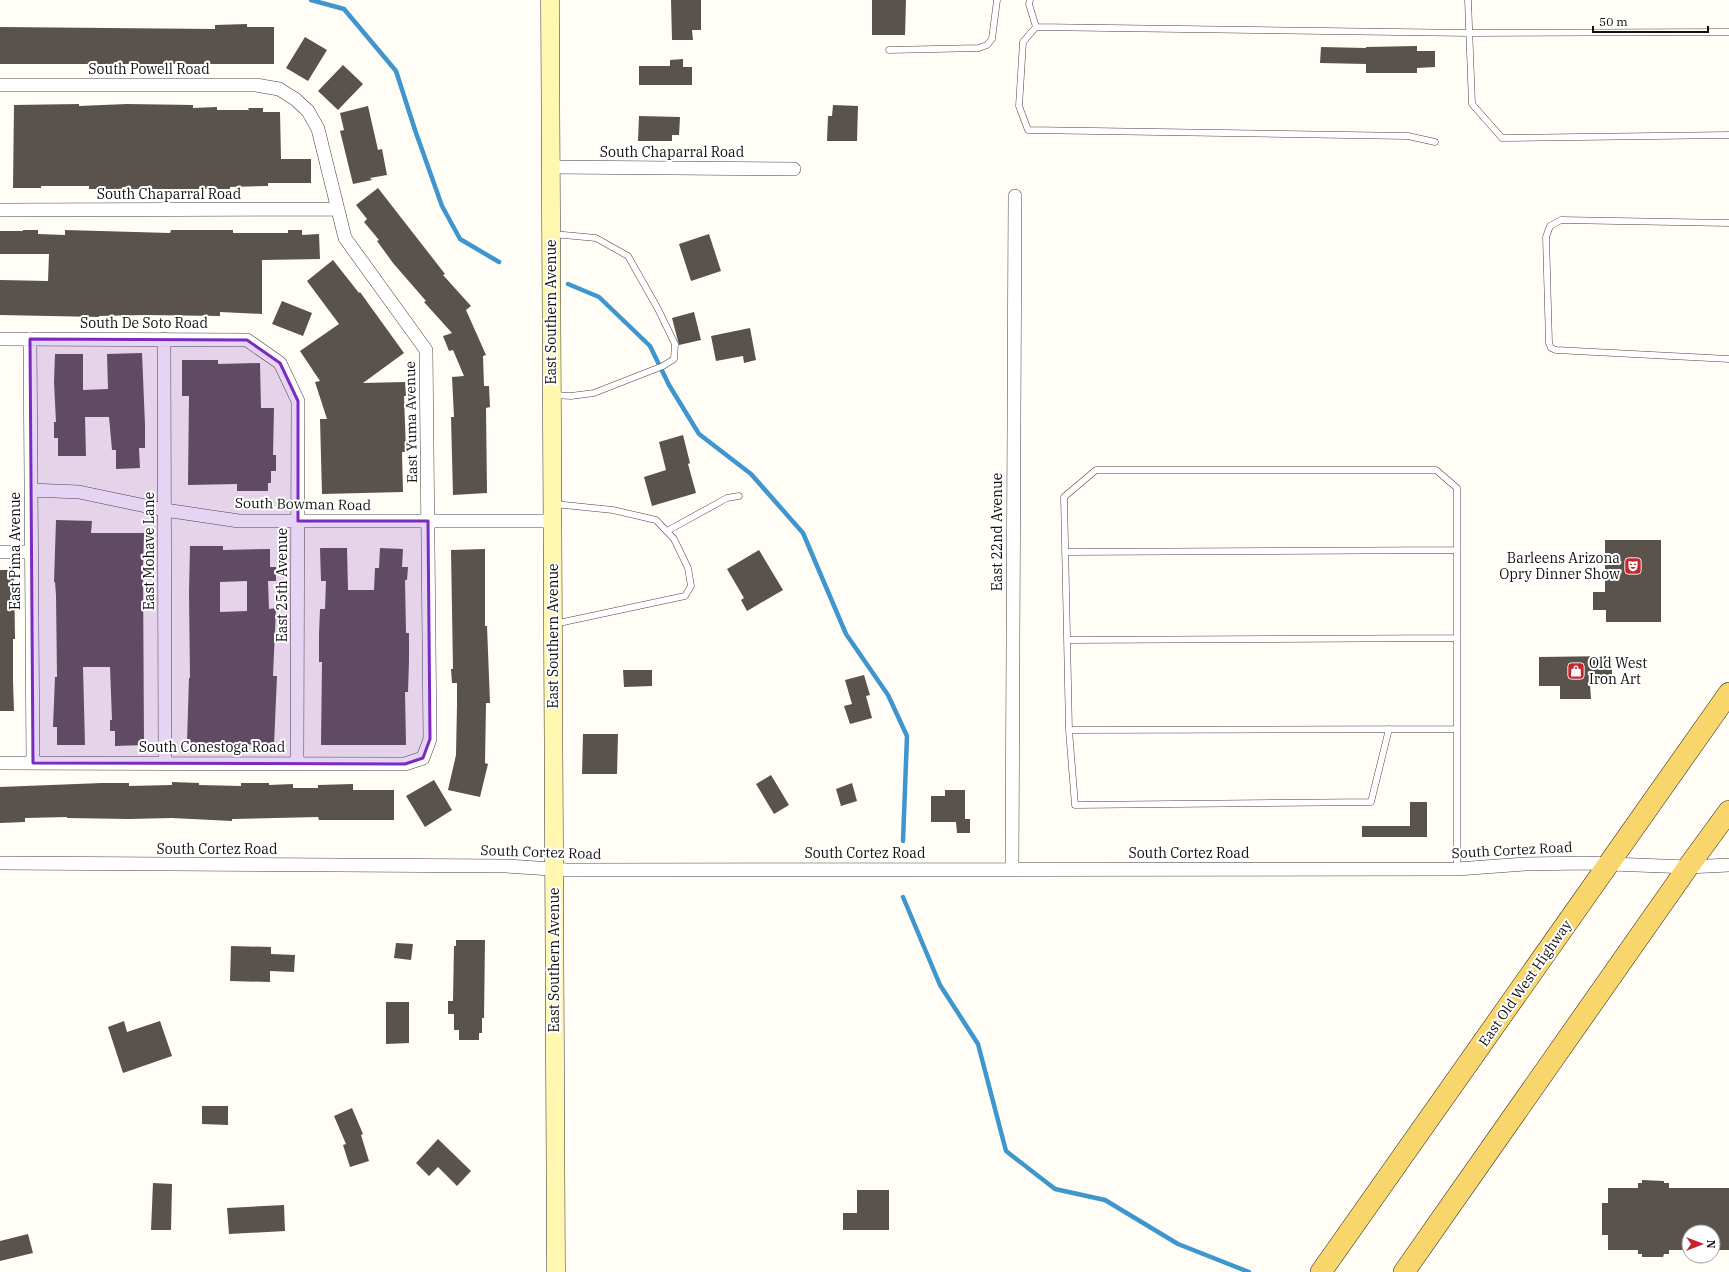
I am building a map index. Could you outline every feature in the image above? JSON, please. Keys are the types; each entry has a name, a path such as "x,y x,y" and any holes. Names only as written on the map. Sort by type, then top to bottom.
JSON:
{"main road":[{"name":"East Old West Highway","path":"1321,1272 1729,693"},
{"path":"1404,1272 1688,867 1729,811"}],"street":[{"name":"East Southern Avenue","path":"550,0 556,1272"},
{"name":"South Powell Road","path":"0,85 256,85 279,89 295,99"},
{"name":"East Yuma Avenue","path":"295,99 308,111 318,128 345,238 426,350 430,739 423,758"},
{"name":"South Chaparral Road","path":"551,167 794,169"},
{"name":"East 22nd Avenue","path":"1012,869 1015,196"},
{"name":"South Chaparral Road","path":"0,210 338,209"},
{"name":"South De Soto Road","path":"0,339 247,340 280,362"},
{"name":"East Pima Avenue","path":"30,339 33,763"},
{"name":"East Mohave Lane","path":"164,339 165,762"},
{"name":"East 25th Avenue","path":"280,362 298,400 297,764"},
{"name":"South Bowman Road","path":"31,490 79,492 165,510 239,521 428,521 552,512"},
{"path":"0,552 31,552"},
{"name":"South Conestoga Road","path":"0,763 165,762 405,764 423,758"},
{"name":"South Cortez Road","path":"0,864 506,866 567,870 1457,869 1525,864 1584,863 1688,867 1729,865"}],"lane":[{"path":"889,50 979,48 987,45 992,39 997,0"},
{"path":"1030,0 1029,4 1036,27"},
{"path":"1468,0 1472,104 1502,138 1729,135"},
{"path":"1435,142 1408,136 1028,130 1019,106 1023,42 1036,27 1469,33 1729,32"},
{"path":"1729,223 1561,220 1550,226 1546,237 1549,343 1551,348 1556,350 1729,359"},
{"path":"551,234 596,238 628,256 658,309 675,344 674,359 663,366 594,394 572,396 552,395"},
{"path":"1389,729 1370,802 1075,805 1070,730 1064,497 1096,470 1436,470 1457,488 1457,869"},
{"path":"667,531 727,498 739,496"},
{"path":"552,512 613,510 641,515 656,520 674,539 688,568 691,586 685,596 553,625"},
{"path":"1065,552 1457,550"},
{"path":"1067,640 1457,638"},
{"path":"1070,730 1457,728"}],"highlighted area":[{"path":"30,339 247,340 280,363 298,401 298,521 428,521 430,739 423,758 405,764 33,763"}],"building":[{"path":"671,0 701,0 701,30 692,30 693,40 672,40"},
{"path":"872,0 906,0 905,35 872,35"},
{"path":"247,24 247,27 274,27 274,64 0,64 0,27 215,29 215,25"},
{"path":"305,37 327,50 308,81 286,68"},
{"path":"1417,46 1417,51 1435,51 1435,67 1417,68 1417,73 1366,73 1366,64 1320,63 1321,47 1366,48"},
{"path":"683,59 683,67 692,67 692,85 639,85 639,66 670,66 670,60"},
{"path":"343,65 363,84 338,110 318,91"},
{"path":"79,104 79,106 127,104 193,105 193,108 217,107 217,110 249,110 248,108 263,108 263,112 280,112 281,159 311,159 311,183 268,183 268,186 230,187 230,189 89,189 89,186 41,186 41,188 13,188 14,105"},
{"path":"833,105 858,106 857,141 827,141 828,116 832,116"},
{"path":"368,106 378,150 382,149 387,175 370,178 372,180 353,184 340,131 344,130 340,113"},
{"path":"639,116 680,117 679,135 672,135 672,141 638,141"},
{"path":"378,188 445,274 443,275 471,306 466,310 486,355 483,356 484,386 489,386 490,407 486,408 487,493 453,495 451,417 454,417 452,377 464,376 453,350 449,351 443,336 452,333 424,302 426,301 393,263 377,241 379,240 364,222 367,219 356,205"},
{"path":"38,230 38,234 65,235 65,230 170,233 171,230 233,230 233,233 288,233 288,230 302,230 302,235 319,234 320,259 262,260 262,314 220,312 220,316 145,315 99,317 0,315 0,280 48,281 49,254 0,254 0,231"},
{"path":"709,234 721,271 691,281 679,244"},
{"path":"333,260 359,293 360,292 404,353 363,383 405,382 406,452 402,452 403,492 322,494 320,419 327,419 315,382 320,381 300,351 339,324 307,281"},
{"path":"282,301 312,313 303,336 272,324"},
{"path":"694,312 701,340 679,345 672,318"},
{"path":"750,328 756,360 744,363 743,356 716,361 711,336"},
{"path":"142,353 145,448 139,448 140,468 116,469 116,450 112,450 109,417 85,417 86,456 58,456 58,438 54,438 54,422 56,422 54,382 55,354 83,354 83,390 108,389 107,354"},
{"path":"182,360 218,360 218,364 260,363 261,408 274,408 273,455 276,455 276,471 271,471 271,483 268,483 268,491 237,491 237,484 188,485 189,396 182,396"},
{"path":"683,435 690,463 688,464 696,493 652,506 644,477 666,470 659,442"},
{"path":"56,520 92,521 91,533 144,533 144,745 115,746 115,731 110,731 110,720 112,720 110,667 83,667 85,745 57,745 57,727 53,727 55,677 57,677 56,595 54,582"},
{"name":"Barleens Arizona Opry Dinner Show","path":"1605,540 1661,540 1661,622 1606,622 1606,610 1593,610 1593,592 1605,592"},
{"path":"190,546 223,546 223,550 270,549 270,567 276,567 276,581 268,581 269,609 276,608 273,676 277,676 274,745 187,743 190,678","holes":["247,581 247,611 220,612 220,582"]},
{"path":"320,548 347,548 348,590 374,590 375,568 379,568 380,548 403,549 402,567 408,567 407,580 405,580 406,633 409,633 408,692 405,692 406,745 321,745 322,662 319,662 319,634 320,609 325,609 326,581 321,581"},
{"path":"485,549 485,626 487,626 490,703 486,703 485,763 488,764 480,797 448,790 456,755 457,704 457,683 452,683 451,669 453,669 451,550"},
{"path":"759,550 783,590 747,611 741,600 744,598 727,569"},
{"path":"0,570 14,570 14,711 0,711"},
{"name":"Old West Iron Art","path":"1612,656 1612,685 1590,685 1591,699 1560,699 1560,686 1539,686 1539,657"},
{"path":"623,670 652,670 652,686 624,687"},
{"path":"864,675 870,695 866,696 872,718 850,724 844,706 852,704 845,680"},
{"path":"583,734 618,734 617,774 582,774"},
{"path":"771,775 789,805 774,814 756,784"},
{"path":"434,780 452,810 425,827 406,796"},
{"path":"172,782 199,783 199,785 241,786 241,783 269,783 269,785 293,784 293,788 318,788 318,785 353,784 353,790 394,790 394,820 319,820 318,817 232,819 232,821 172,818 129,819 67,817 25,818 25,822 0,823 0,787 102,783 129,783 129,786 172,785"},
{"path":"852,783 857,801 841,806 836,789"},
{"path":"945,790 965,790 965,819 970,819 970,833 957,833 956,822 931,822 931,796 945,796"},
{"path":"1410,802 1427,802 1427,837 1362,837 1362,826 1410,826"},
{"path":"456,940 485,940 484,1018 482,1018 482,1033 479,1033 479,1040 459,1040 459,1030 454,1030 454,1014 448,1014 448,1001 453,1001 454,946 456,946"},
{"path":"396,943 413,944 411,960 394,958"},
{"path":"231,946 271,947 271,954 295,955 294,972 270,971 270,982 230,981"},
{"path":"386,1002 409,1002 409,1043 386,1044"},
{"path":"124,1021 127,1032 160,1021 172,1056 123,1073 108,1027"},
{"path":"202,1106 228,1106 228,1125 202,1124"},
{"path":"352,1108 363,1134 361,1135 369,1161 350,1167 343,1145 346,1144 334,1116"},
{"path":"438,1139 471,1171 457,1186 438,1167 429,1176 416,1163"},
{"path":"1642,1180 1664,1181 1664,1183 1669,1183 1669,1188 1729,1188 1729,1250 1721,1250 1721,1224 1681,1224 1681,1250 1669,1250 1669,1254 1664,1254 1663,1257 1642,1257 1642,1254 1638,1254 1638,1250 1608,1250 1608,1235 1602,1235 1602,1203 1608,1203 1608,1188 1638,1188 1638,1183 1642,1183"},
{"path":"153,1183 172,1184 171,1230 151,1230"},
{"path":"857,1190 889,1190 889,1230 843,1230 843,1213 857,1213"},
{"path":"284,1205 285,1231 229,1234 227,1208"},
{"path":"28,1234 33,1253 0,1261 0,1241"}],"waterway":[{"path":"311,0 344,9 396,71 442,206 460,239 499,262"},
{"path":"568,284 599,297 650,346 669,385 699,434 751,474 803,533 846,634 888,695 907,736 903,841"},
{"path":"903,897 940,985 978,1044 1006,1151 1055,1189 1105,1200 1178,1244 1249,1272"}],"place":[{"name":"Barleens Arizona Opry Dinner Show","path":"1633,566"},
{"name":"Old West Iron Art","path":"1576,671"}]}
